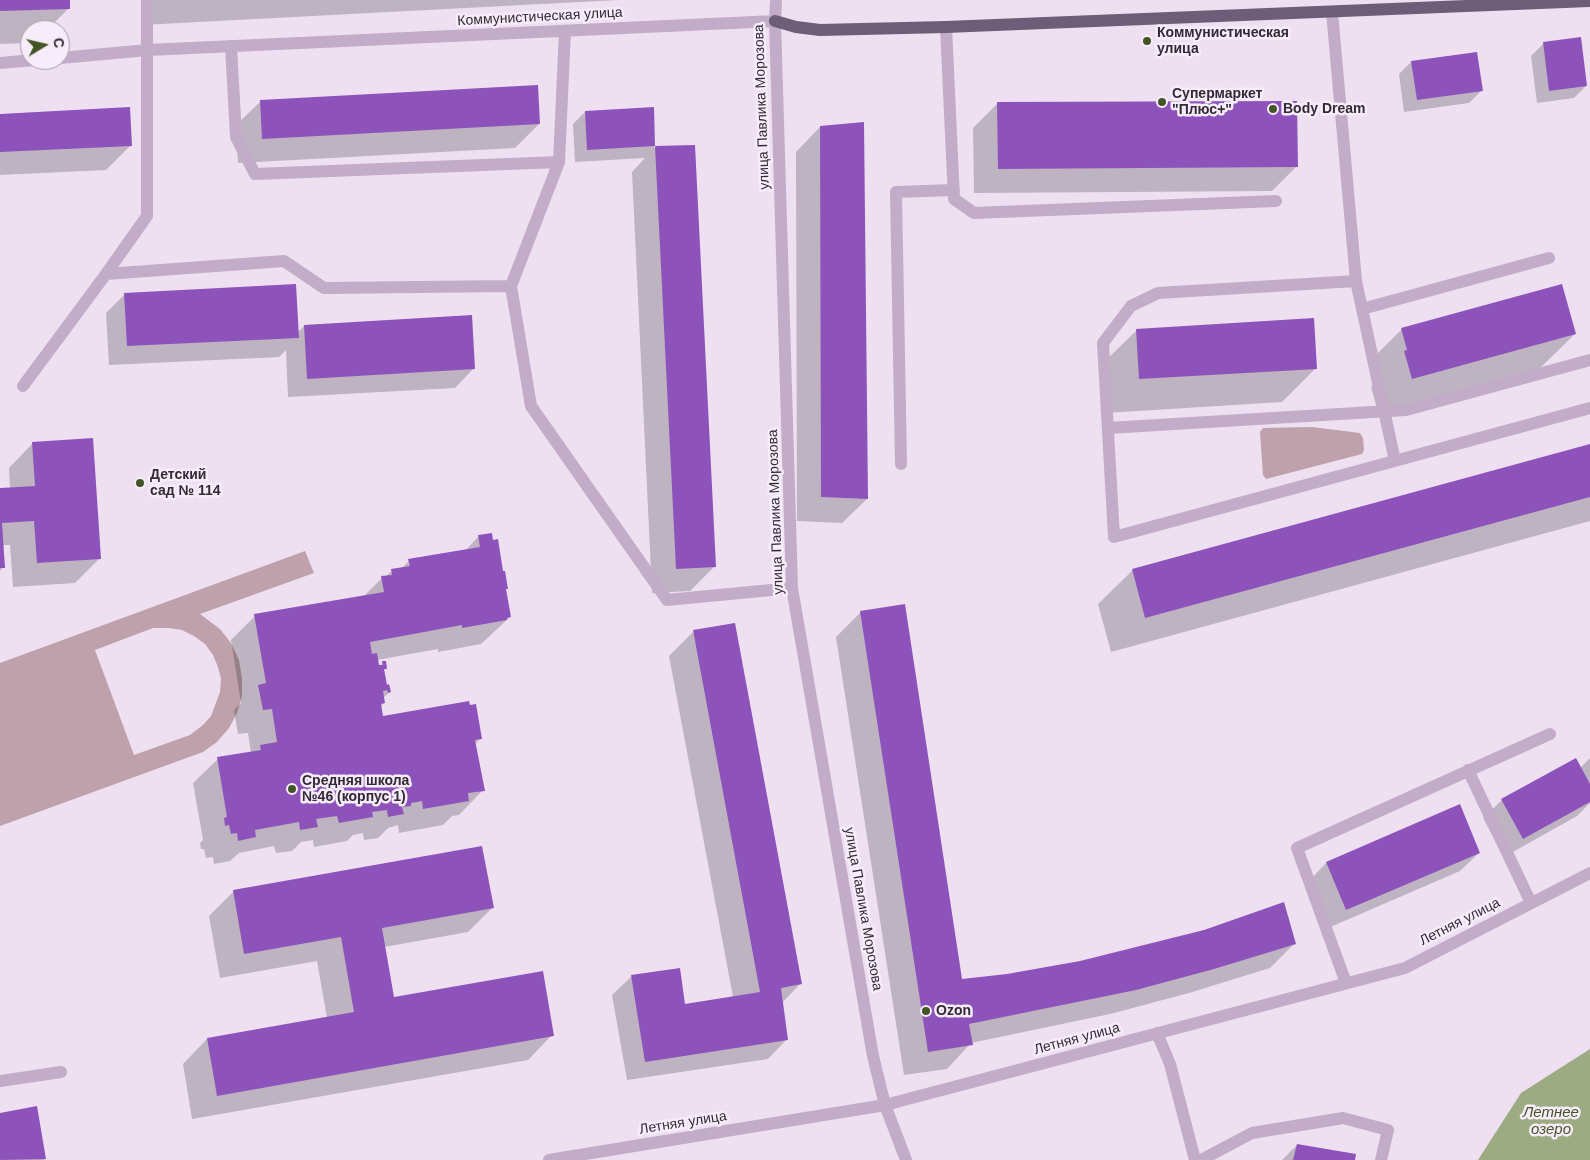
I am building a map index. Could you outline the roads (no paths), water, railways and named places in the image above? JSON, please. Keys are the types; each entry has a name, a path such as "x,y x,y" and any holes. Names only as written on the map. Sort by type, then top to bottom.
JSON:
{"main road":[{"name":"Коммунистическая улица","path":"774,21 796,27 820,30 946,27 1590,1"}],"street":[{"path":"23,386 147,216 147,0"},
{"name":"улица Павлика Морозова","path":"776,0 774,21 792,588 873,1056 885,1105 906,1160"},
{"path":"1332,12 1356,281 1395,461"},
{"name":"Коммунистическая улица","path":"70,57 148,50 774,21"},
{"path":"946,27 954,199 974,213 1276,201"},
{"path":"565,31 558,162 510,286 531,406 667,600 792,588"},
{"path":"232,46 236,137 256,174 558,162"},
{"path":"0,63 20,61"},
{"path":"901,464 896,192 954,190"},
{"path":"1362,309 1549,258"},
{"path":"106,274 284,260 324,288 510,286"},
{"path":"1356,281 1158,293 1131,306 1103,343 1114,537 1590,408"},
{"path":"1108,428 1406,410 1590,360"},
{"path":"1346,983 1297,848 1550,734"},
{"path":"1468,770 1531,903"},
{"name":"Летняя улица","path":"552,1160 885,1105 1405,968 1590,873"},
{"path":"1157,1033 1170,1064 1195,1160"},
{"path":"0,1081 61,1072"},
{"path":"1201,1160 1252,1133 1343,1118 1388,1130 1381,1160"}],"water":[{"name":"Летнее озеро","path":"1590,1049 1590,1160 1478,1160 1521,1093"}],"place":[{"name":"Коммунистическая улица","path":"1147,41"},
{"name":"Супермаркет \"Плюс+\"","path":"1162,102"},
{"name":"Body Dream","path":"1273,109"},
{"name":"Детский сад № 114","path":"140,483"},
{"name":"Средняя школа №46 (корпус 1)","path":"292,789"},
{"name":"Ozon","path":"926,1011"}]}
